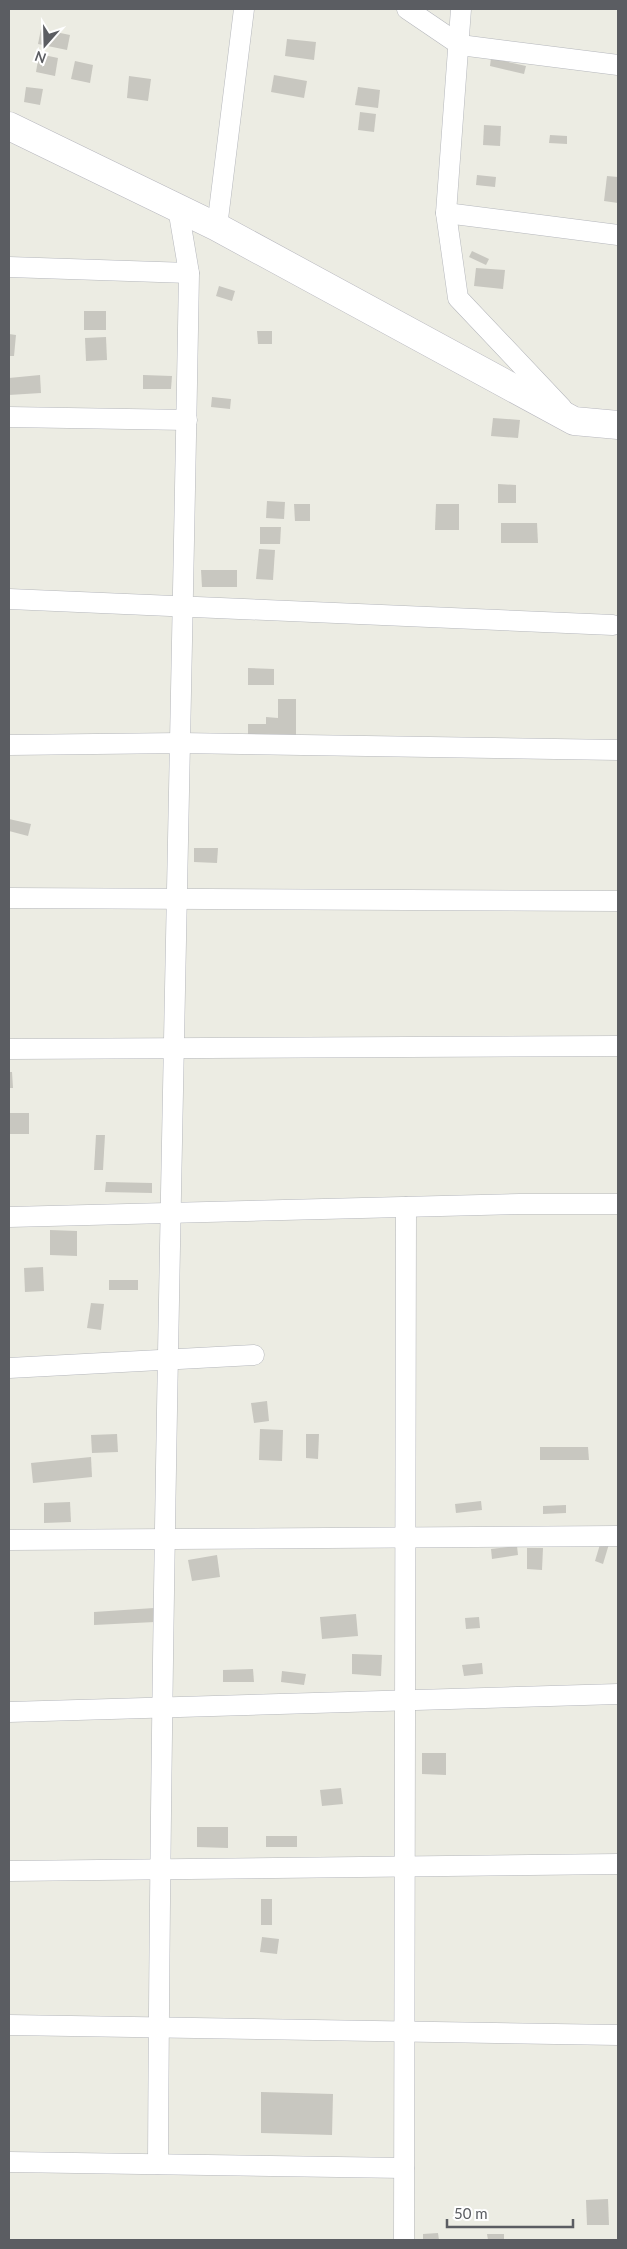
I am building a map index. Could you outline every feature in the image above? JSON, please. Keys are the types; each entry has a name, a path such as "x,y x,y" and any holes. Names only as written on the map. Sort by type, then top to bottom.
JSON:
{"street":[{"path":"217,227 244,9"},
{"path":"408,9 460,44 613,67"},
{"path":"461,9 460,44 446,213 458,298 574,421"},
{"path":"9,126 217,227 574,421 618,425"},
{"path":"158,2164 159,1869 169,1213 175,1049 189,273 178,208"},
{"path":"446,213 618,235"},
{"path":"9,267 189,273"},
{"path":"9,417 187,420"},
{"path":"9,599 613,625"},
{"path":"9,745 180,743 618,750"},
{"path":"9,898 618,901"},
{"path":"9,1049 618,1046"},
{"path":"9,1217 406,1207 618,1204"},
{"path":"404,2240 403,1701 406,1207"},
{"path":"9,1368 254,1355"},
{"path":"9,1540 618,1536"},
{"path":"9,1712 618,1694"},
{"path":"9,1871 618,1864"},
{"path":"9,2025 618,2035"},
{"path":"9,2162 404,2168"}],"building":[{"path":"41,29 70,35 67,50 38,44"},
{"path":"287,39 316,42 314,60 285,56"},
{"path":"39,54 58,58 55,76 36,72"},
{"path":"491,58 526,66 524,74 490,66"},
{"path":"75,61 93,65 90,83 71,79"},
{"path":"274,75 307,81 304,98 271,92"},
{"path":"129,76 151,79 148,101 127,98"},
{"path":"26,87 43,89 40,105 24,102"},
{"path":"358,87 380,90 378,108 355,105"},
{"path":"360,112 376,114 374,132 358,130"},
{"path":"484,125 501,126 500,146 483,145"},
{"path":"550,135 567,136 567,144 549,143"},
{"path":"477,175 496,177 495,187 476,185"},
{"path":"607,176 618,177 618,203 604,201"},
{"path":"472,251 489,259 486,265 469,257"},
{"path":"476,268 505,270 503,289 474,286"},
{"path":"219,286 235,291 232,301 216,296"},
{"path":"84,311 106,311 106,330 84,330"},
{"path":"257,331 272,331 272,344 258,344"},
{"path":"9,334 16,335 14,356 9,356"},
{"path":"106,337 107,360 86,361 85,338"},
{"path":"40,375 41,393 9,395 9,378"},
{"path":"143,375 172,376 171,389 143,389"},
{"path":"212,397 231,399 230,409 211,407"},
{"path":"493,418 520,420 518,438 491,436"},
{"path":"498,484 516,485 516,503 498,503"},
{"path":"267,501 285,502 284,519 266,518"},
{"path":"294,504 310,504 310,521 295,521"},
{"path":"436,504 459,504 459,530 435,530"},
{"path":"501,523 537,523 538,543 501,543"},
{"path":"260,527 281,527 280,544 260,544"},
{"path":"259,549 275,550 273,580 256,579"},
{"path":"201,570 237,570 237,587 202,587"},
{"path":"248,668 274,669 274,685 248,685"},
{"path":"278,699 296,699 296,736 248,736 248,724 266,724 266,717 278,718"},
{"path":"9,819 31,824 28,836 9,831"},
{"path":"194,848 218,848 217,863 194,862"},
{"path":"9,1072 12,1072 13,1088 9,1088"},
{"path":"9,1113 29,1113 29,1134 9,1134"},
{"path":"96,1135 105,1135 103,1170 94,1170"},
{"path":"106,1182 152,1183 152,1193 105,1192"},
{"path":"50,1230 77,1231 77,1256 50,1255"},
{"path":"43,1267 44,1291 25,1292 24,1268"},
{"path":"109,1280 138,1280 138,1290 109,1290"},
{"path":"91,1303 104,1304 101,1330 87,1328"},
{"path":"267,1401 269,1421 254,1423 251,1403"},
{"path":"260,1429 283,1430 282,1461 259,1460"},
{"path":"117,1434 118,1452 92,1453 91,1435"},
{"path":"306,1434 319,1434 318,1459 306,1458"},
{"path":"540,1447 588,1447 589,1460 540,1460"},
{"path":"91,1457 92,1477 33,1483 31,1463"},
{"path":"481,1501 482,1510 456,1513 455,1504"},
{"path":"70,1502 71,1522 44,1523 44,1503"},
{"path":"566,1505 566,1513 543,1514 543,1506"},
{"path":"601,1541 609,1544 603,1564 595,1561"},
{"path":"517,1546 518,1555 492,1559 491,1549"},
{"path":"527,1548 543,1548 542,1570 527,1569"},
{"path":"217,1555 220,1577 192,1581 188,1560"},
{"path":"154,1608 155,1622 94,1625 94,1612"},
{"path":"356,1614 358,1636 322,1639 320,1617"},
{"path":"479,1617 480,1628 466,1629 465,1618"},
{"path":"352,1654 382,1655 381,1676 352,1674"},
{"path":"482,1663 483,1674 464,1676 462,1665"},
{"path":"253,1669 254,1682 223,1682 223,1670"},
{"path":"282,1671 306,1674 304,1685 281,1682"},
{"path":"422,1753 446,1753 446,1775 422,1774"},
{"path":"341,1788 343,1804 322,1806 320,1790"},
{"path":"197,1827 228,1827 228,1848 197,1847"},
{"path":"266,1836 297,1836 297,1847 266,1847"},
{"path":"261,1899 272,1899 272,1925 261,1925"},
{"path":"262,1937 279,1939 277,1954 260,1952"},
{"path":"261,2092 333,2094 332,2135 261,2133"},
{"path":"608,2199 609,2225 587,2225 586,2200"},
{"path":"438,2233 439,2240 423,2240 423,2234"},
{"path":"487,2234 504,2234 504,2240 488,2240"}]}
